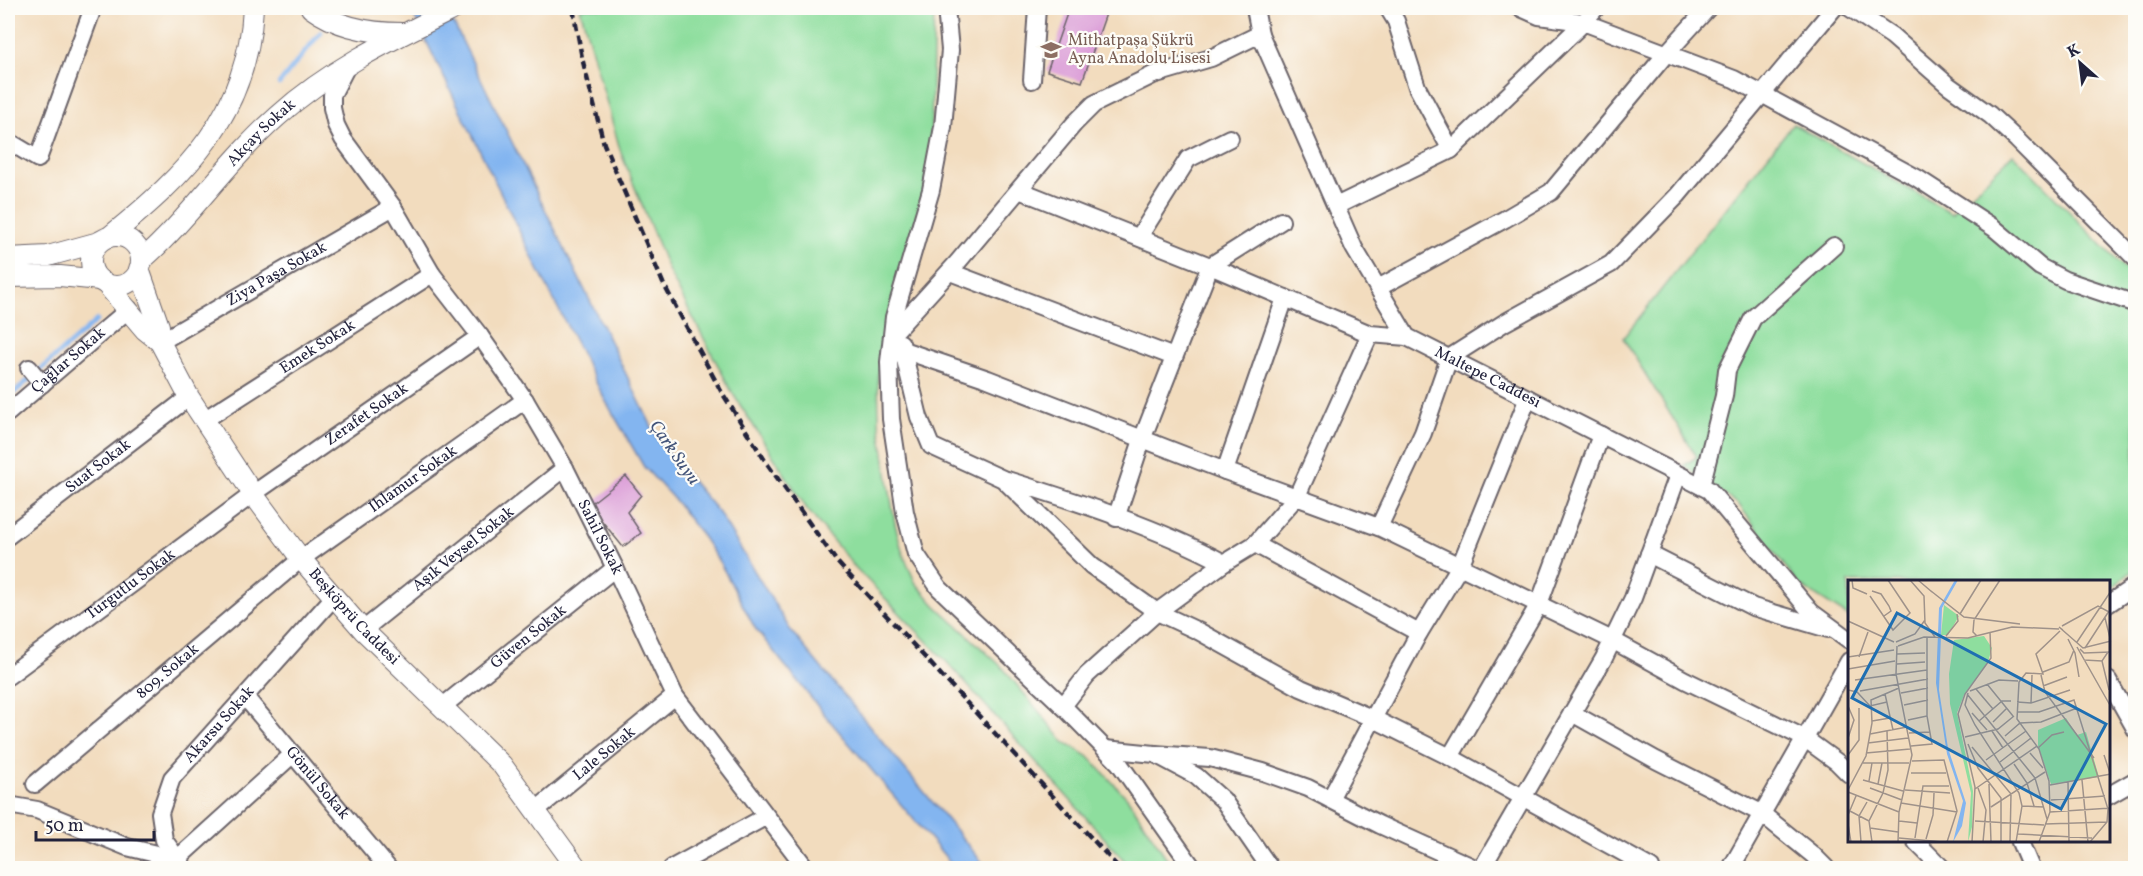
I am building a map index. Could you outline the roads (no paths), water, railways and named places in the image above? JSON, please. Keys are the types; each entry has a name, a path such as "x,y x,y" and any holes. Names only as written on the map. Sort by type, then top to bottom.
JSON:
{"main road":[{"name":"Akçay Sokak","path":"104,239 161,192 212,136 239,81 249,45 253,8"},
{"path":"311,8 322,16 351,27 382,33 404,33"},
{"name":"Akçay Sokak","path":"140,265 277,117 321,81 348,63 456,8"},
{"path":"8,258 48,256 116,236 131,241 136,246 159,326 160,342"},
{"path":"104,239 94,248 92,269 145,330 160,342"},
{"path":"8,278 60,276 119,285 126,283 136,275 140,265"},
{"name":"Beşköprü Caddesi","path":"160,342 189,397 253,494 301,559 363,630 502,765 574,867"}],"street":[{"path":"8,141 38,159 93,8"},
{"path":"946,8 950,50 943,127 931,190 896,323 889,362 891,419 905,512 916,554 939,588 1063,706 1119,763 1193,868"},
{"path":"1032,80 1037,8"},
{"path":"1255,8 1260,34 1354,248 1407,337"},
{"path":"1388,8 1396,21 1417,87 1451,150"},
{"path":"1521,8 1539,16 1583,22 1734,80 1917,178 1994,228 2040,267 2065,280 2136,304"},
{"path":"1336,206 1451,150 1596,8"},
{"path":"1378,288 1551,192 1666,54 1708,8"},
{"path":"1379,527 1423,433 1449,358 1504,323 1611,264 1678,195 1834,8"},
{"path":"1850,8 1892,36 1948,85 1990,115 2136,259"},
{"path":"896,323 950,272 1074,124 1094,104 1153,75 1211,58 1260,34"},
{"name":"Sahil Sokak","path":"348,63 332,95 336,125 393,207 432,274 480,336 525,400 565,468 675,696 806,868"},
{"path":"1139,237 1188,159 1230,138"},
{"path":"1019,190 1210,266 1370,334 1407,337"},
{"name":"Ziya Paşa Sokak","path":"160,342 393,207"},
{"path":"1116,518 1143,437 1210,266 1281,221"},
{"path":"1701,486 1724,396 1727,369 1753,318 1834,246"},
{"path":"950,272 1174,357"},
{"name":"Emek Sokak","path":"204,420 432,274"},
{"path":"1225,471 1285,298"},
{"name":"Çağlar Sokak","path":"8,413 129,309"},
{"path":"896,323 919,417 931,446 1003,479 1065,498 1194,547 1224,564"},
{"path":"1063,706 1088,675 1157,612 1255,544 1297,496 1370,334"},
{"name":"Zerafet Sokak","path":"253,494 480,336"},
{"name":"Maltepe Caddesi","path":"1407,337 1709,490 1811,612 1843,636"},
{"path":"903,350 988,379 1143,437 1225,471 1379,527 1612,640 1685,680 1804,738 1848,773"},
{"path":"28,368 42,384"},
{"name":"Suat Sokak","path":"8,536 189,397"},
{"path":"1330,800 1419,633 1460,566 1528,398"},
{"name":"Ihlamur Sokak","path":"301,559 525,400"},
{"path":"1450,757 1539,604 1601,435"},
{"name":"Aşık Veysel Sokak","path":"363,630 565,468"},
{"path":"1482,868 1572,713 1633,598 1678,475"},
{"path":"1003,479 1092,566 1157,612 1200,632 1301,688 1374,719 1450,757 1522,799 1651,868"},
{"name":"Turgutlu Sokak","path":"8,676 253,494"},
{"path":"1255,544 1419,633"},
{"path":"1649,554 1753,607 1843,636"},
{"name":"809. Sokak","path":"35,784 301,559"},
{"name":"Güven Sokak","path":"443,706 615,568"},
{"path":"2110,603 2136,585"},
{"name":"Akarsu Sokak","path":"180,864 164,840 160,813 172,778 246,698 333,598"},
{"path":"1731,868 1848,663"},
{"path":"2110,682 2136,730"},
{"name":"Lale Sokak","path":"535,811 675,696"},
{"name":"Gönül Sokak","path":"246,698 388,868"},
{"path":"1572,713 1656,760 1761,813 1826,868"},
{"path":"1106,749 1210,758 1286,780 1308,788 1380,825 1475,868"},
{"path":"9,805 37,810 127,847 180,864 292,754"},
{"path":"1155,754 1196,776 1223,800 1270,868"},
{"path":"2110,795 2136,780"},
{"path":"672,868 765,817"},
{"path":"1917,843 1942,868"},
{"path":"2023,843 2031,868"}],"water":[{"path":"410,8 446,8 660,443 719,513 791,631 987,868 955,868 824,714 755,628 720,563 700,533 672,497 644,467 605,400 537,267"}],"waterway":[{"path":"279,84 321,32"},
{"path":"8,398 97,320"}],"railway":[{"path":"573,8 582,58 604,144 663,283 721,391 766,462 837,562 1119,868"}],"place":[{"name":"Mithatpaşa Şükrü Ayna Anadolu Lisesi","path":"1051,50"}],"water label":[{"name":"Çark Suyu","path":"674,453"}]}
